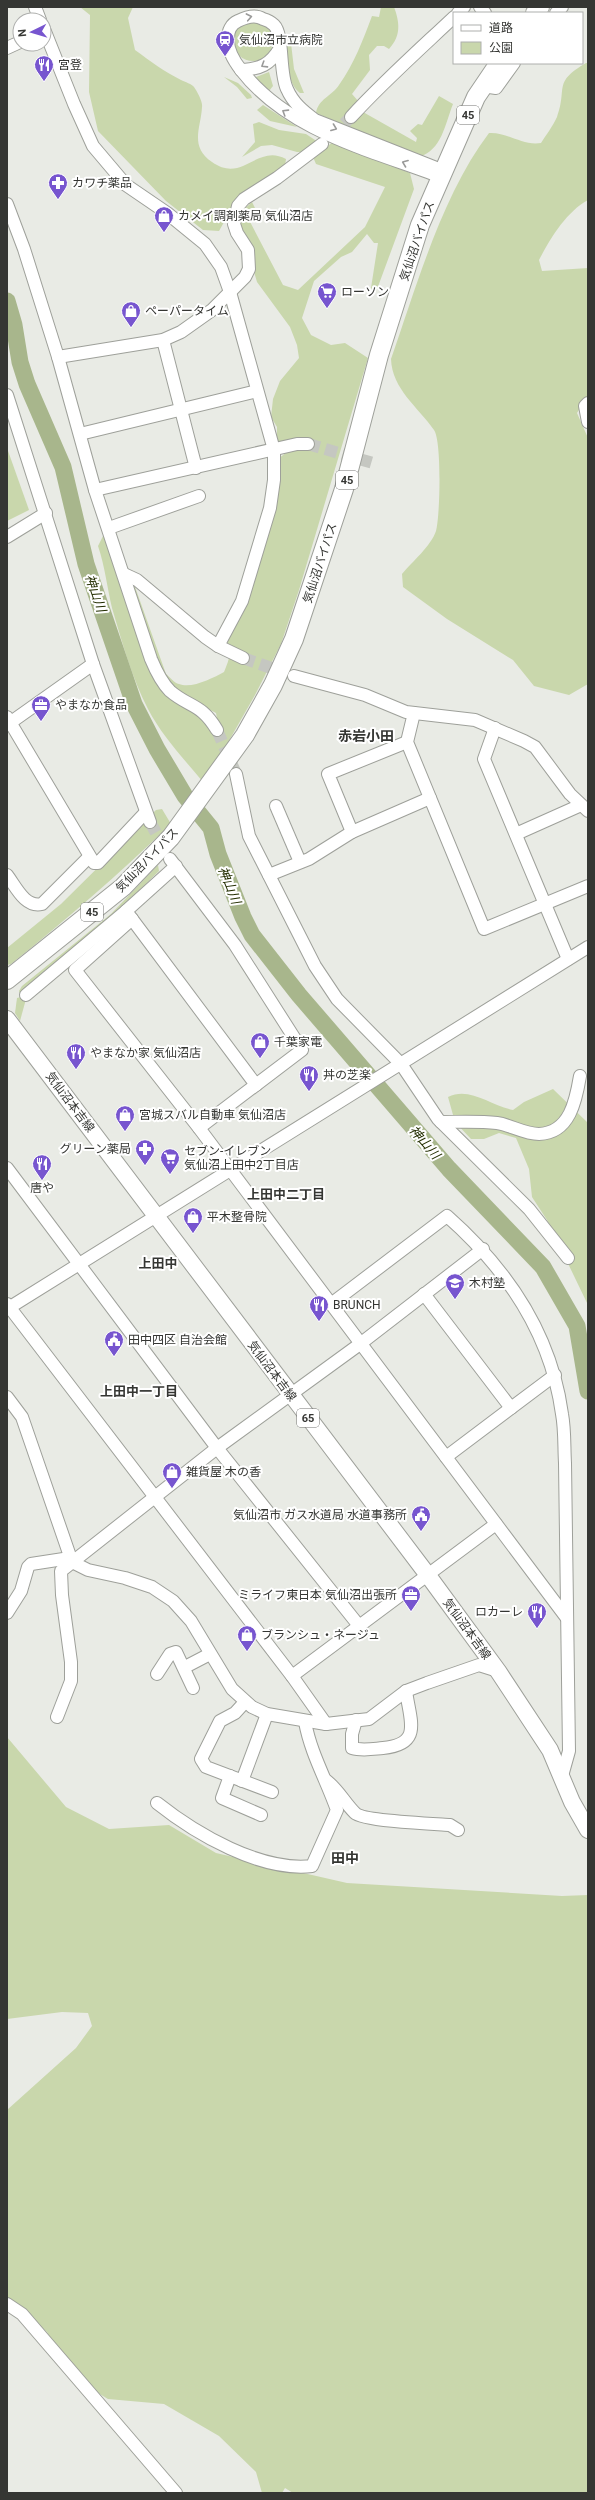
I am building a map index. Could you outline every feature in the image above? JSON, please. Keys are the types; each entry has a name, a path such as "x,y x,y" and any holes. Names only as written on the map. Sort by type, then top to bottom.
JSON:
{"highway":[{"name":"気仙沼バイパス","path":"7,980 122,887 172,837 245,735 273,685 294,639 344,489 379,355 420,225 476,98 498,64"}],"main road":[{"name":"気仙沼本吉線","path":"7,1019 289,1394 427,1574 498,1671 550,1750 588,1830"}],"street":[{"path":"259,16 274,25 279,35 281,68 287,89 297,106 315,120 442,174 316,129 283,111 254,87 241,70 227,45 228,32 235,22 246,17 259,16"},
{"path":"350,117 384,81 406,64 453,18"},
{"path":"241,70 259,69 273,59 280,48"},
{"path":"52,50 93,146 126,185 167,212 205,244 221,267 230,292 274,450 274,480 270,508 242,601 218,646"},
{"path":"483,86 496,88 513,64"},
{"path":"58,357 163,340 181,332 212,310 245,277 250,264 248,250 237,233 234,224 238,206 244,199 277,178 322,144"},
{"path":"7,204 24,249 58,357 95,490 109,528 151,659 163,683 172,692 204,711 217,730"},
{"path":"163,340 196,468"},
{"path":"80,434 257,391"},
{"path":"7,395 46,513 93,664 147,817 98,863 94,863 89,857 8,721 93,664"},
{"path":"588,403 585,406 588,422"},
{"path":"95,490 296,444 308,444"},
{"path":"109,528 199,496"},
{"path":"7,537 46,513"},
{"path":"124,574 137,580 218,646 243,658"},
{"path":"294,676 366,695 414,714 465,718 496,728 535,747 570,794 585,808 516,834"},
{"path":"414,714 407,742 484,929 588,886"},
{"path":"496,728 484,759 568,959"},
{"path":"352,832 328,774 407,742"},
{"path":"236,774 249,836 315,966 337,999 399,1066 441,1122 529,1209 568,1258"},
{"path":"269,875 300,862 352,832 430,798"},
{"path":"276,806 300,862"},
{"path":"7,875 27,901 37,905 42,904 89,857"},
{"path":"199,1128 302,1050 235,946 173,863 129,915 75,970 199,1128 566,1617"},
{"path":"26,995 129,915"},
{"path":"129,915 256,1085"},
{"path":"326,1724 292,1676 8,1307 78,1266 155,1216 231,1171 588,947"},
{"path":"441,1122 498,1123 539,1134 551,1131 564,1123 571,1114 582,1084"},
{"path":"7,1168 78,1266 217,1448 360,1627"},
{"path":"331,1304 447,1216 483,1249 521,1301 546,1346 555,1375 563,1422 569,1751 562,1776"},
{"path":"57,1717 71,1681 61,1571 71,1560 289,1394 360,1344 483,1249"},
{"path":"424,1294 511,1408"},
{"path":"446,1457 555,1375"},
{"path":"7,1397 22,1417 71,1560"},
{"path":"292,1676 360,1627 427,1574 496,1524"},
{"path":"7,1613 21,1591 28,1567 31,1564 71,1560 88,1570 125,1578 152,1587 172,1601 191,1621 232,1689 245,1702 267,1714 305,1722 326,1724 369,1719 406,1691 479,1665 498,1671"},
{"path":"157,1674 170,1654 176,1652 185,1667 193,1688"},
{"path":"185,1667 210,1654"},
{"path":"356,1720 352,1734 352,1748 360,1750 397,1747 408,1741 412,1732 406,1691"},
{"path":"245,1702 235,1713 220,1720 201,1760 206,1767 272,1792"},
{"path":"242,1781 267,1714"},
{"path":"157,1803 179,1820 211,1839 245,1853 296,1868 312,1866 337,1810 326,1781 309,1746 305,1722"},
{"path":"230,1776 222,1798 261,1815"},
{"path":"326,1781 339,1791 355,1814 375,1819 450,1825 458,1830"},
{"path":"7,2304 22,2314 176,2493"}],"green space":[{"path":"80,7 133,7 128,18 135,50 169,73 192,85 198,94 202,105 198,143 205,156 212,162 223,168 233,169 267,156 276,155 286,159 285,166 232,208 219,231 203,230 166,201 98,131 89,92 90,15"},
{"path":"381,7 394,7 398,24 396,39 389,49 384,46 377,46 369,55 370,70 352,94 359,102 363,112 416,142 417,138 410,131 418,124 422,125 439,96 453,104 445,128 438,142 427,154 419,157 316,113 319,104 336,89 349,69 358,52 372,16 379,17"},
{"path":"257,21 264,24 270,30 273,41 272,49 264,58 257,61 249,61 242,58 234,49 233,37 236,30 245,22"},
{"path":"288,43 291,43 294,69 304,93 300,93 296,89 290,78 286,52 286,46"},
{"path":"588,63 588,200 573,211 559,227 539,260 542,271 588,268 588,395 577,413 588,438 588,684 569,695 534,686 513,660 447,619 403,587 402,574 426,548 434,537 436,531 439,496 439,463 437,437 434,430 401,389 392,370 391,359 421,271 444,212 472,157 489,133 496,133 528,143 541,143 557,117 565,81 575,70"},
{"path":"269,72 273,86 269,91 253,78"},
{"path":"224,77 238,83 251,95 252,98 247,99 237,87"},
{"path":"263,105 297,127 270,121 257,110"},
{"path":"259,122 279,130 306,134 318,142 305,152 297,152 272,145 261,146 242,157 255,142 253,124"},
{"path":"333,142 410,173 414,189 376,292 373,293 371,288 378,243 374,243 367,234 352,252 341,257 314,281 302,318 311,335 331,345 345,343 368,358 299,590 281,644 255,695 218,760 203,782 160,729 142,697 128,660 112,608 98,546 103,536 109,535 157,678 218,724 216,713 178,693 164,680 129,583 134,584 166,674 172,680 179,684 190,685 202,682 224,672 229,654 226,642 243,613 270,526 278,494 278,459 292,448 277,442 277,427 271,417 273,399 280,381 299,358 297,345 290,327 257,282 239,220 242,211 252,202 256,210 247,216 283,285 298,290 365,227 385,187 316,164 313,157"},
{"path":"7,448 29,510 7,521"},
{"path":"162,809 171,824 72,914 11,964 7,965 7,948 61,904 156,810"},
{"path":"158,865 159,871 120,909 29,985 23,994 20,994 19,991 22,986 111,914"},
{"path":"21,997 26,999 20,1021 15,1013 17,998"},
{"path":"553,1089 588,1123 588,1305 547,1220 532,1197 529,1169 516,1138 499,1133 484,1139 471,1139 455,1122 448,1097 456,1094 472,1095 513,1110 524,1102"},
{"path":"7,1737 66,1807 109,1829 169,1825 216,1853 347,1883 562,1896 588,1895 588,2493 293,2493 285,2488 282,2493 262,2493 256,2472 219,2436 164,2404 108,2399 73,2378 47,2332 7,2297 7,2110 76,2048 92,2026 88,2013 62,2012 7,2019"}],"waterway":[{"name":"神山川","path":"7,301 14,325 20,362 27,384 63,467 86,564 134,704 157,749 185,796 211,828 218,854 243,917 252,935 299,995 449,1169 543,1267 577,1326 588,1391"}],"tunnel":[{"path":"331,136 351,117"},
{"path":"308,444 373,463"},
{"path":"243,658 294,676"},
{"path":"217,730 236,774"},
{"path":"150,822 166,851"}],"place":[{"name":"気仙沼市立病院","path":"225,57"},
{"name":"宮登","path":"44,82"},
{"name":"カワチ薬品","path":"58,200"},
{"name":"カメイ調剤薬局 気仙沼店","path":"164,233"},
{"name":"ローソン","path":"327,309"},
{"name":"ペーパータイム","path":"131,328"},
{"name":"やまなか食品","path":"41,722"},
{"name":"千葉家電","path":"260,1059"},
{"name":"やまなか家 気仙沼店","path":"76,1070"},
{"name":"丼の芝楽","path":"309,1092"},
{"name":"宮城スバル自動車 気仙沼店","path":"125,1132"},
{"name":"グリーン薬局","path":"145,1166"},
{"name":"セブン-イレブン 気仙沼上田中2丁目店","path":"170,1175"},
{"name":"唐や","path":"42,1181"},
{"name":"平木整骨院","path":"193,1234"},
{"name":"木村塾","path":"455,1300"},
{"name":"BRUNCH","path":"319,1322"},
{"name":"田中四区 自治会館","path":"114,1357"},
{"name":"雑貨屋 木の香","path":"172,1489"},
{"name":"気仙沼市 ガス水道局 水道事務所","path":"421,1532"},
{"name":"ミライフ東日本 気仙沼出張所","path":"411,1612"},
{"name":"ロカーレ","path":"537,1629"},
{"name":"ブランシュ・ネージュ","path":"247,1652"}],"district":[{"name":"赤岩小田","path":"366,736"},
{"name":"上田中二丁目","path":"286,1194"},
{"name":"上田中","path":"158,1263"},
{"name":"上田中一丁目","path":"139,1391"},
{"name":"田中","path":"345,1858"}]}
